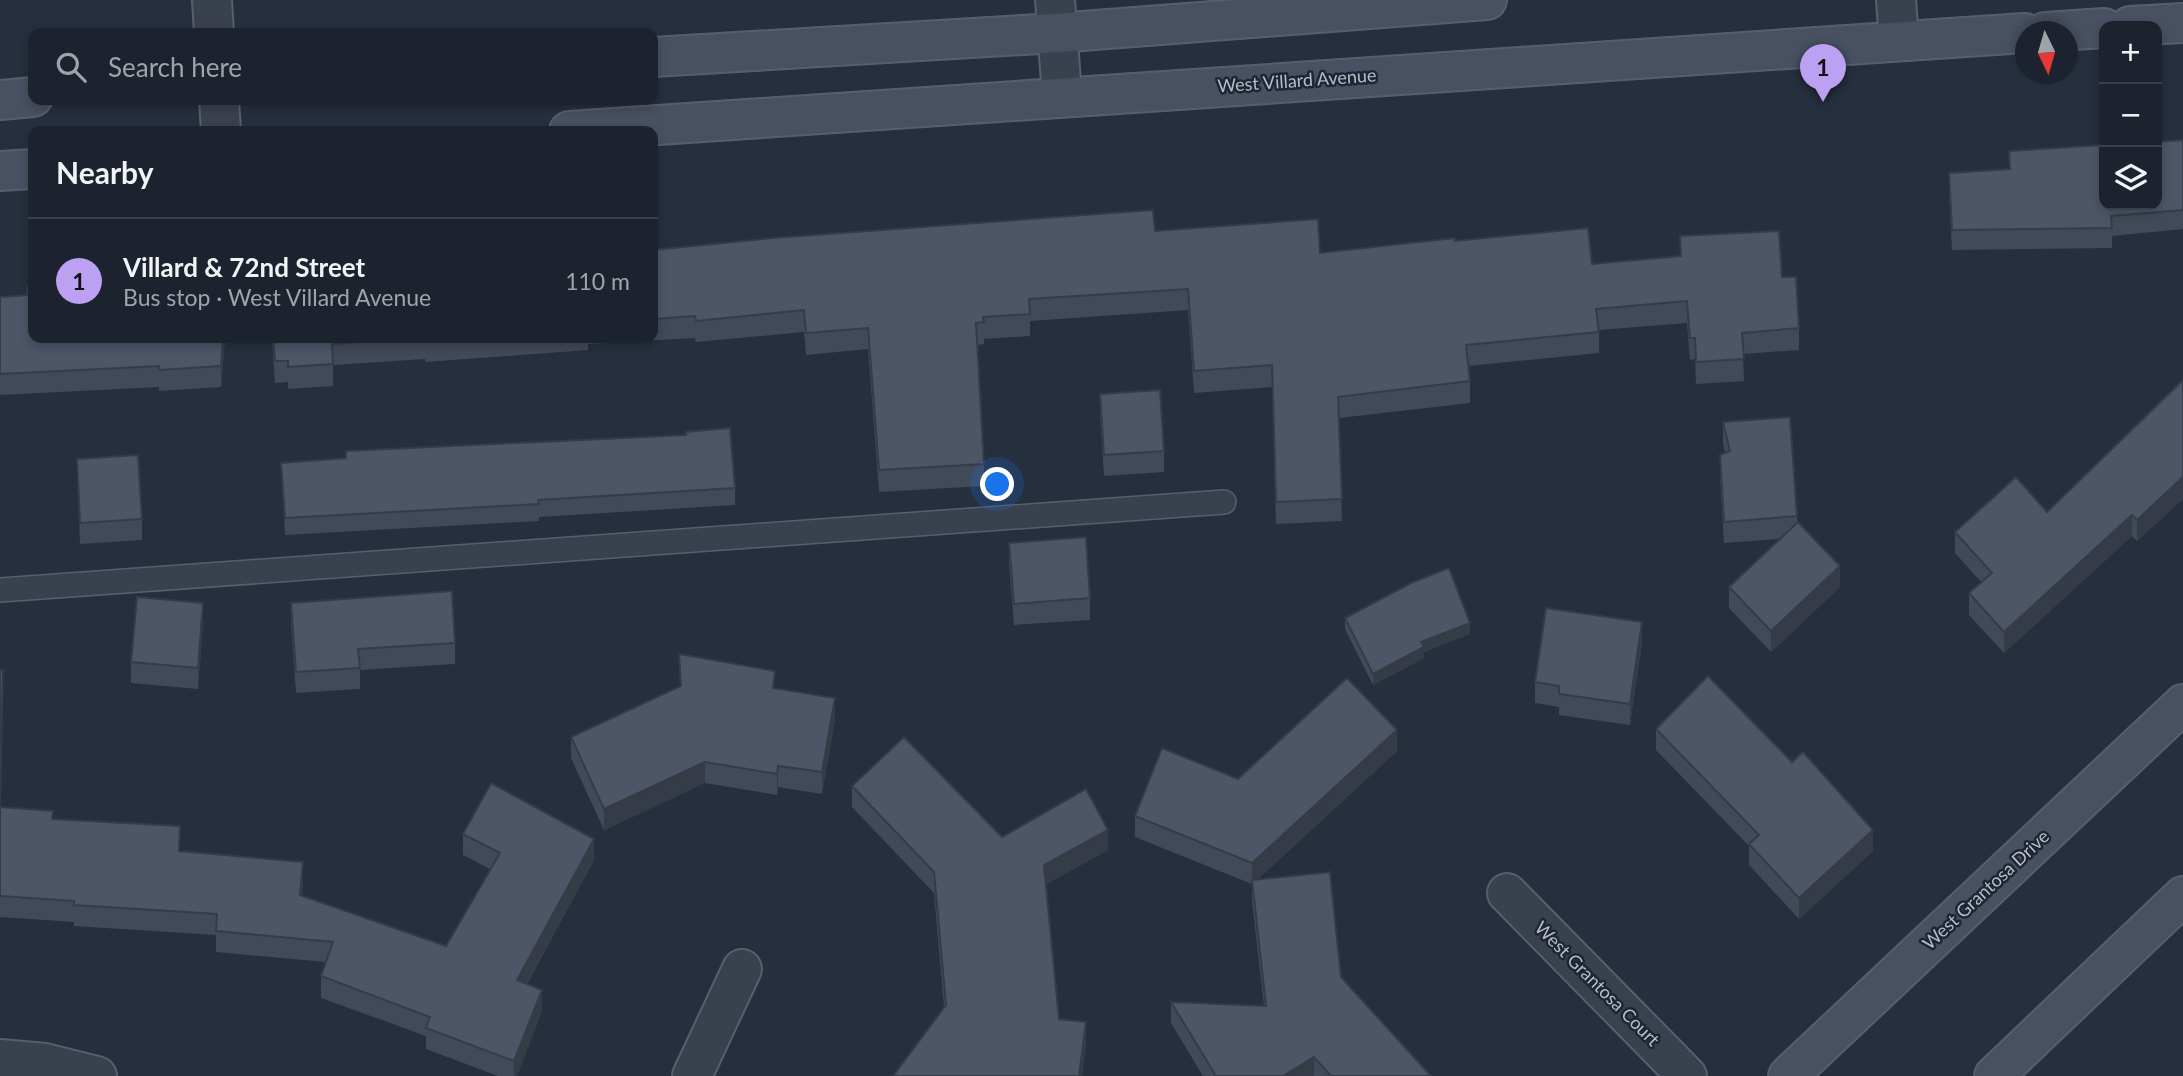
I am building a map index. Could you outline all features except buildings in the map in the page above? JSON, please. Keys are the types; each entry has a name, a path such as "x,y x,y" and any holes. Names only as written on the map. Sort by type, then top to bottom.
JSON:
{"street":[{"path":"212,0 214,28"},
{"path":"658,56 1056,16 1487,0"},
{"path":"1896,0 1899,40"},
{"path":"1056,16 1062,96"},
{"path":"2162,24 2183,23"},
{"path":"2078,30 2099,28"},
{"name":"West Villard Avenue","path":"639,126 2015,34"},
{"path":"0,100 28,97"},
{"path":"219,105 221,126"},
{"path":"0,171 28,169"},
{"name":"West Grantosa Drive","path":"1788,1076 2183,704"},
{"name":"West Grantosa Court","path":"1507,893 1687,1076"},
{"path":"1994,1076 2183,896"},
{"path":"692,1076 742,969"},
{"path":"0,1059 45,1063 97,1076"}],"lane":[{"path":"0,590 1224,502"}],"place":[{"name":"Villard & 72nd Street","path":"1823,102"}]}
